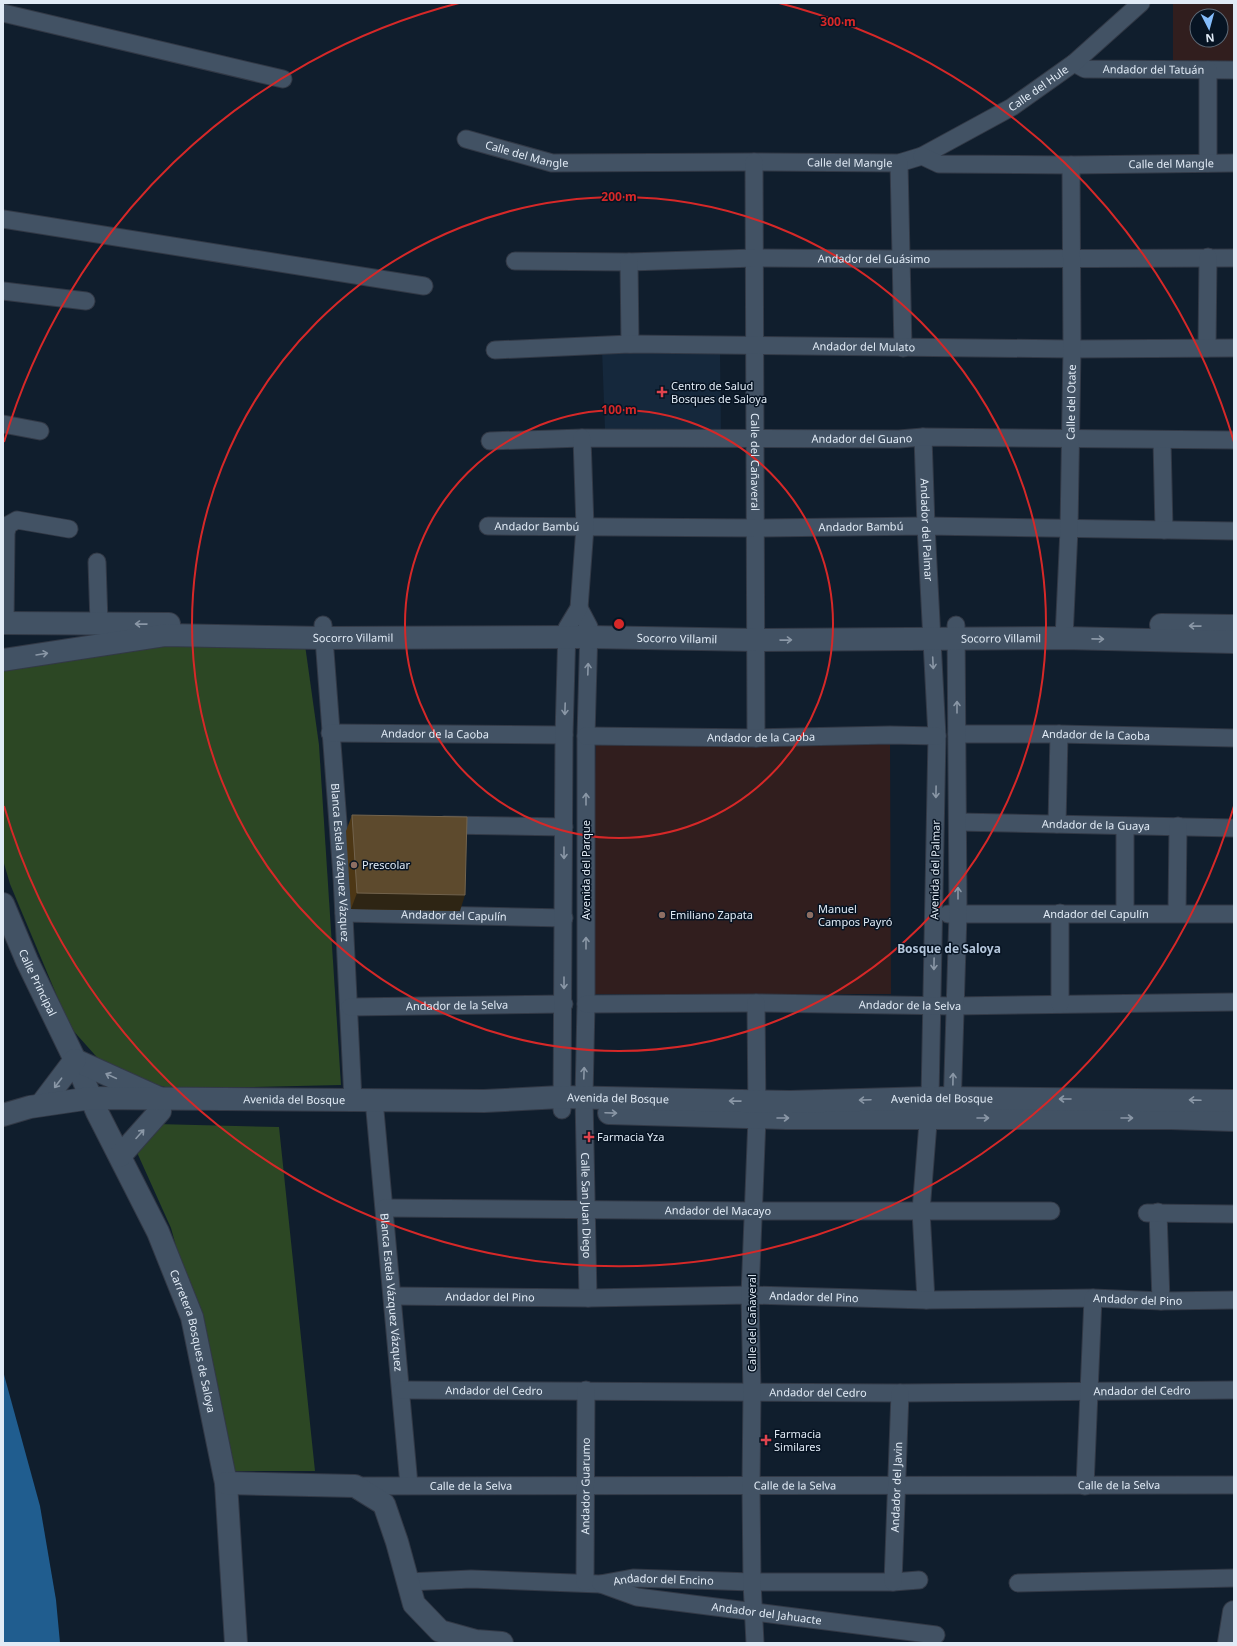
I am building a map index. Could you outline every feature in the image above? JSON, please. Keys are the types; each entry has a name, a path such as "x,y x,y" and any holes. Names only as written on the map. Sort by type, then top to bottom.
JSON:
{"street":[{"name":"Calle del Hule","path":"922,156 1012,107 1074,63 1142,3"},
{"path":"3,13 283,79"},
{"name":"Andador del Tatuán","path":"1074,63 1085,69 1234,70"},
{"path":"1208,70 1208,163"},
{"name":"Calle del Mangle","path":"466,139 552,163 898,163 922,156 939,164 1071,166 1234,163"},
{"name":"Calle del Cañaveral","path":"754,162 756,738"},
{"path":"898,163 903,348"},
{"name":"Calle del Otate","path":"1065,631 1069,528 1072,349 1071,166"},
{"path":"3,219 424,286"},
{"path":"1207,348 1208,257"},
{"name":"Andador del Guásimo","path":"515,262 628,262 754,258 1234,258"},
{"path":"628,262 630,344"},
{"path":"3,291 86,301"},
{"name":"Andador del Mulato","path":"495,350 630,344 903,348 1234,348"},
{"path":"3,424 40,431"},
{"name":"Andador del Guano","path":"490,441 582,438 899,439 923,437 1070,440 1234,440"},
{"name":"Andador del Palmar","path":"923,437 931,631"},
{"path":"567,632 579,608 585,527 582,438"},
{"path":"1162,440 1164,530"},
{"path":"4,623 6,533 8,525 18,520 69,529"},
{"name":"Andador Bambú","path":"488,526 755,528 926,526 1234,531"},
{"path":"97,562 99,623"},
{"path":"579,608 589,632"},
{"name":"Socorro Villamil","path":"4,623 99,623 323,632"},
{"name":"Socorro Villamil","path":"3,660 166,635 323,632 756,633 1065,631 1234,626"},
{"name":"Avenida del Palmar","path":"929,1108 933,1006 937,736 931,631"},
{"name":"Avenida del Palmar","path":"952,1108 958,913 956,631"},
{"name":"Socorro Villamil","path":"1065,631 1234,642"},
{"name":"Blanca Estela Vázquez Vázquez","path":"323,632 330,733 346,824 344,913 350,1007 385,1208 402,1390 409,1485"},
{"name":"Avenida del Parque","path":"562,1104 564,1004 564,735 567,632"},
{"name":"Avenida del Parque","path":"584,1105 586,1004 586,736 589,632"},
{"name":"Andador de la Caoba","path":"330,733 564,735"},
{"name":"Andador de la Caoba","path":"957,734 1058,734 1234,738"},
{"path":"1057,824 1058,734"},
{"name":"Andador de la Caoba","path":"586,736 756,738 890,735 937,736"},
{"name":"Andador de la Guaya","path":"958,822 1234,828"},
{"path":"432,825 564,827"},
{"path":"1124,914 1125,826"},
{"path":"1177,913 1178,826"},
{"name":"Calle Principal","path":"3,904 27,961 75,1060"},
{"name":"Andador del Capulín","path":"344,913 564,918"},
{"path":"1060,913 1060,1004"},
{"name":"Andador del Capulín","path":"934,914 1234,914"},
{"name":"Andador de la Selva","path":"586,1004 756,1003 954,1006 1234,1002"},
{"name":"Calle del Cañaveral","path":"755,1643 752,1582 752,1391 750,1295 757,1109 756,1003"},
{"name":"Andador de la Selva","path":"350,1007 564,1004"},
{"path":"34,1110 75,1060 159,1105 120,1156"},
{"name":"Carretera Bosques de Saloya","path":"75,1060 94,1105 158,1232 192,1317 226,1483 236,1643"},
{"name":"Avenida del Bosque","path":"3,1115 34,1110 94,1105 368,1105 484,1114 562,1104 757,1109 1099,1108 1234,1101"},
{"name":"Calle San Juan Diego","path":"584,1105 588,1298"},
{"path":"926,1300 921,1211 929,1108"},
{"name":"Avenida del Bosque","path":"1099,1108 1234,1120"},
{"name":"Avenida del Bosque","path":"3,1126 34,1110"},
{"name":"Andador del Macayo","path":"385,1208 754,1211 1051,1210"},
{"path":"1161,1300 1152,1213 1234,1214"},
{"name":"Andador del Pino","path":"393,1296 588,1298 750,1295 926,1300 1093,1298 1234,1300"},
{"path":"1085,1486 1093,1298"},
{"name":"Andador del Cedro","path":"402,1390 900,1393 1234,1390"},
{"name":"Andador Guarumo","path":"586,1390 586,1487 592,1583"},
{"name":"Andador del Javin","path":"893,1582 895,1486 900,1393"},
{"path":"226,1483 355,1486 384,1504 397,1542 414,1604 440,1631 476,1640 502,1643"},
{"name":"Calle de la Selva","path":"355,1486 409,1485 586,1487 1234,1485"},
{"name":"Andador del Encino","path":"408,1582 471,1579 592,1583 633,1578 752,1582 893,1582 918,1580"},
{"path":"1018,1583 1234,1578"},
{"name":"Andador del Jahuacte","path":"592,1583 637,1597 936,1635"},
{"path":"1229,1643 1234,1612"}],"shaded area":[{"path":"1173,3 1234,3 1234,65 1173,64"},
{"name":"Centro de Salud Bosques de Saloya","path":"602,349 720,354 721,432 605,430"},
{"name":"Manuel Campos Payró","path":"890,740 891,994 594,994 593,837 596,742"}],"green space":[{"path":"174,643 305,645 319,745 341,1085 173,1089 111,1073 70,1027 10,884 3,860 3,668"},
{"path":"156,1124 279,1127 315,1471 230,1471 198,1325 171,1228 135,1148"}],"water":[{"path":"3,1371 40,1506 56,1600 60,1643 3,1643"}],"building":[{"path":"352,815 467,817 465,895 357,893"}],"place":[{"name":"Centro de Salud Bosques de Saloya","path":"662,392"},
{"name":"Prescolar","path":"354,865"},
{"name":"Emiliano Zapata","path":"662,915"},
{"name":"Manuel Campos Payró","path":"810,915"},
{"name":"Farmacia Yza","path":"589,1137"},
{"name":"Farmacia Similares","path":"766,1440"}],"district":[{"name":"Bosque de Saloya","path":"949,949"}]}
